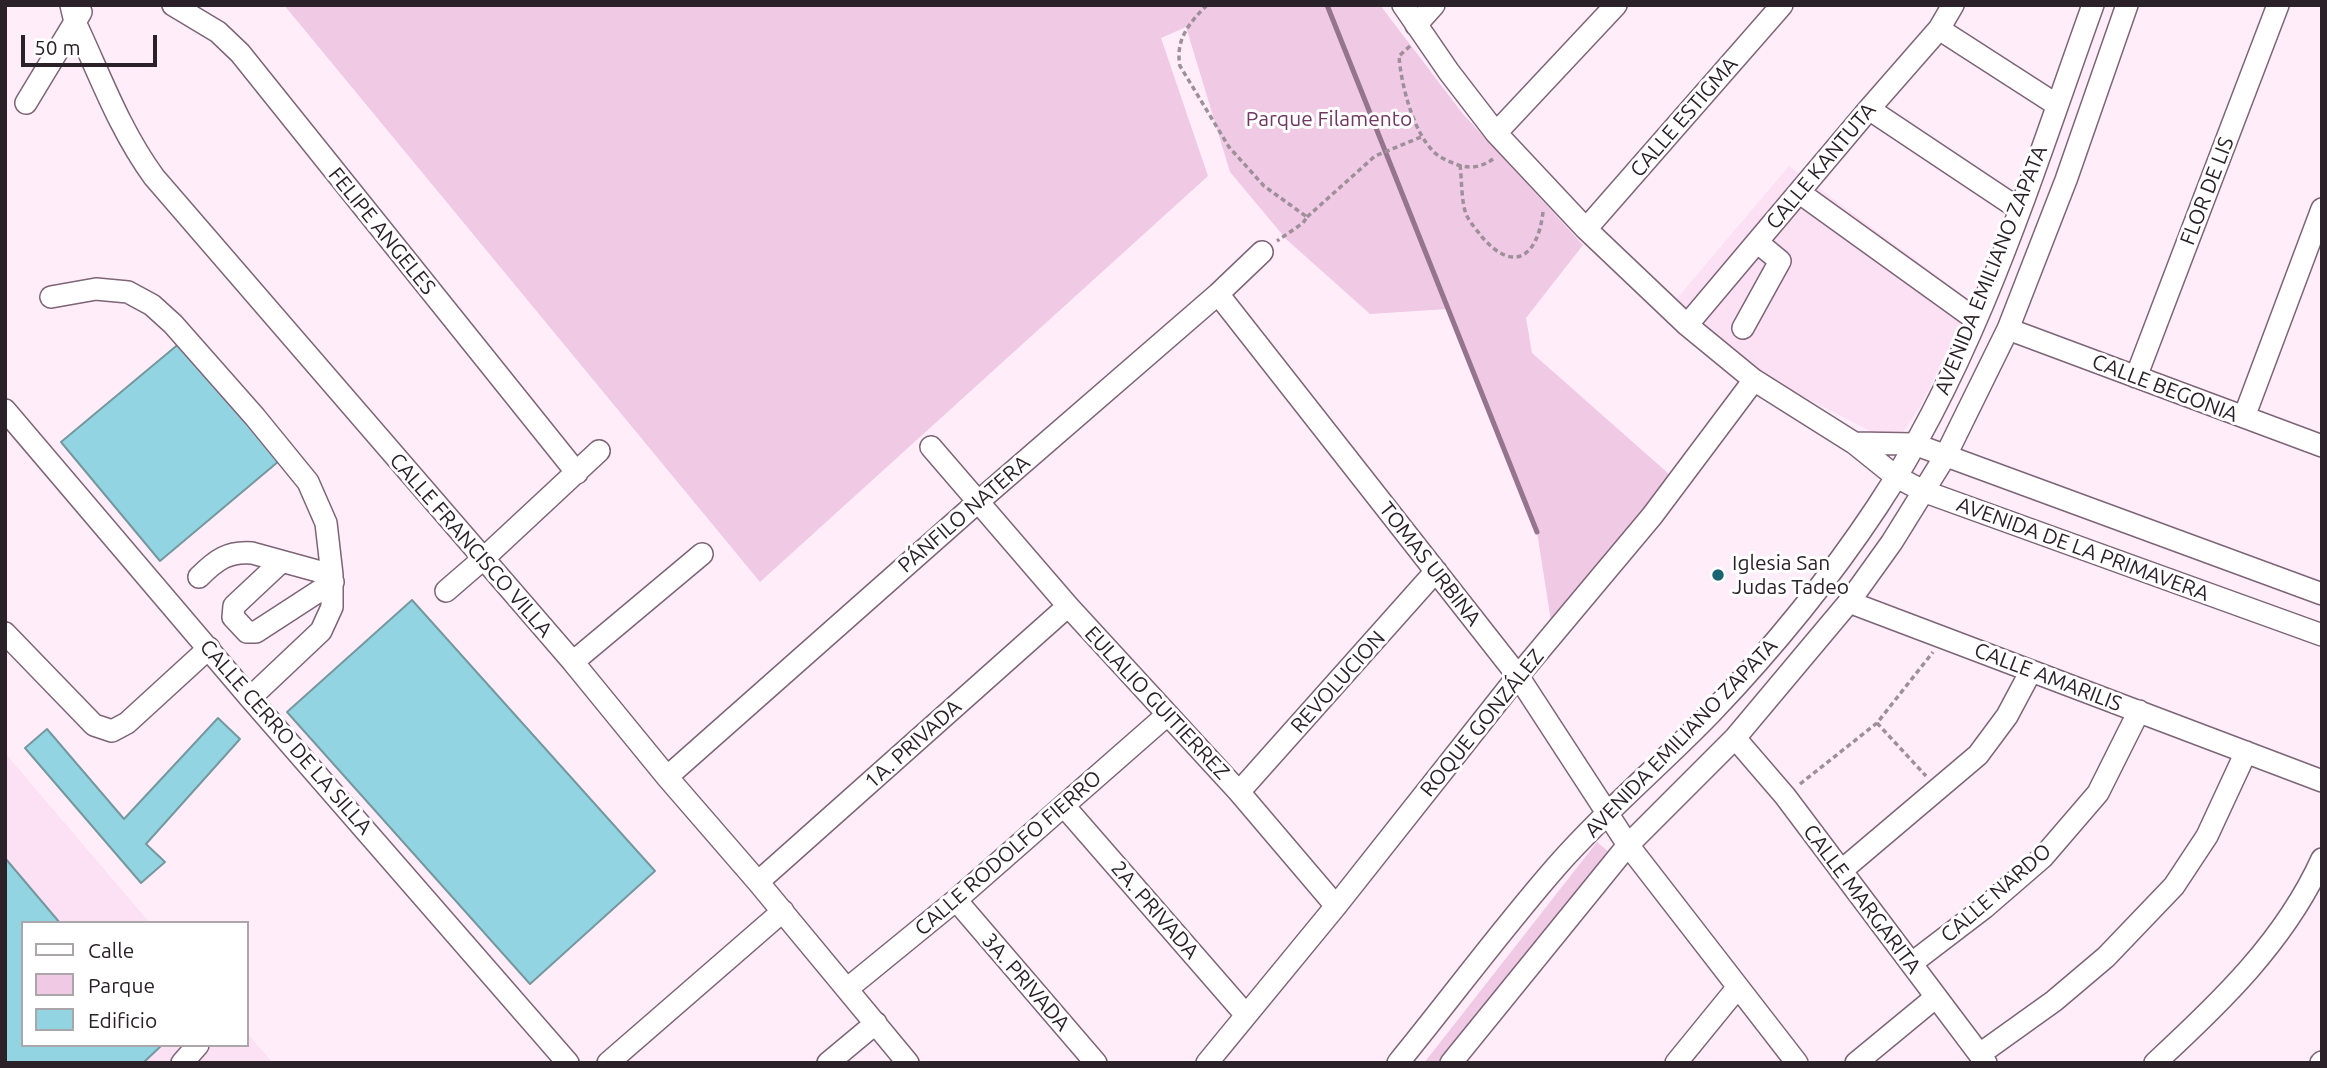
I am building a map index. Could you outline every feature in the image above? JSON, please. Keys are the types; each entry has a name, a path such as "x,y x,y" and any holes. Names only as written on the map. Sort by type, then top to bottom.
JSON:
{"street":[{"name":"FELIPE ANGELES","path":"173,5 218,32 240,53 577,473"},
{"name":"AVENIDA DE LA PRIMAVERA","path":"1403,5 1503,140 1586,229 1687,325 1754,380 1854,443 1895,476 1923,491 2322,635"},
{"path":"1420,31 1434,5"},
{"path":"1503,140 1615,5"},
{"name":"CALLE ESTIGMA","path":"1586,229 1782,5"},
{"name":"CALLE KANTUTA","path":"1687,325 1939,29 1953,5"},
{"name":"AVENIDA EMILIANO ZAPATA","path":"1398,1063 1556,867 1709,715 1769,650 1878,506 1946,386 1975,319 2019,209 2093,5"},
{"name":"AVENIDA EMILIANO ZAPATA","path":"1451,1063 1628,845 1735,738 1849,602 1892,542 1945,455 2008,329 2066,180 2127,5"},
{"name":"FLOR DE LIS","path":"2136,377 2278,5"},
{"path":"26,103 77,11"},
{"name":"CALLE FRANCISCO VILLA","path":"77,11 117,117 135,151 154,177 573,662 908,1063"},
{"path":"1939,29 2057,105"},
{"path":"1869,109 2019,209"},
{"path":"1800,193 1975,319"},
{"path":"2244,417 2322,209"},
{"path":"1743,328 1780,261 1758,242"},
{"name":"PÁNFILO NATERA","path":"667,777 979,501 1218,295 1262,252"},
{"path":"51,298 96,289 128,292 152,305 173,324 256,417 308,482 326,523 332,607 321,631 250,698"},
{"name":"TOMAS URBINA","path":"1218,295 1518,676 1628,845 1797,1063"},
{"name":"CALLE BEGONIA","path":"2008,329 2322,446"},
{"name":"ROQUE GONZÁLEZ","path":"1206,1063 1336,906 1518,676 1652,516 1754,380"},
{"name":"CALLE CERRO DE LA SILLA","path":"5,410 250,698 568,1063"},
{"name":"AVENIDA DE LA PRIMAVERA","path":"1854,443 1914,444 2322,594"},
{"name":"EULALIO GUITIERREZ","path":"931,447 1068,606 1239,792 1336,906"},
{"path":"446,591 484,559 599,450"},
{"path":"199,577 213,563 229,554 252,553 332,579"},
{"path":"573,662 702,554"},
{"path":"281,562 234,606 233,617 247,632 257,632 332,579"},
{"name":"REVOLUCION","path":"1239,792 1436,572"},
{"name":"CALLE AMARILIS","path":"1849,602 2322,780"},
{"name":"1A. PRIVADA","path":"758,882 1068,606"},
{"path":"5,633 94,726 112,731 127,723 209,648"},
{"path":"1841,871 1978,755 1993,737 2022,691 2031,671"},
{"name":"CALLE NARDO","path":"1912,963 1984,908 2043,857 2098,793 2138,711"},
{"name":"CALLE RODOLFO FIERRO","path":"847,989 956,900 1167,715"},
{"name":"CALLE MARGARITA","path":"1735,738 1785,796 1983,1058"},
{"path":"1983,1058 2106,957 2174,886 2207,836 2246,752"},
{"name":"2A. PRIVADA","path":"1063,806 1246,1015"},
{"path":"2155,1063 2221,1001 2246,973 2285,922 2322,859"},
{"name":"3A. PRIVADA","path":"956,900 1096,1063"},
{"path":"608,1063 783,911"},
{"path":"1676,1063 1738,986"},
{"path":"1856,1063 1936,997"},
{"path":"828,1063 876,1023"},
{"path":"182,1063 196,1047"}],"path":[{"path":"1207,5 1186,27 1177,51 1180,66 1229,147 1264,186 1307,217"},
{"path":"1420,31 1399,56 1400,73 1422,137 1436,154 1469,168 1486,164 1503,140"},
{"path":"1262,252 1303,223 1375,156 1422,137"},
{"path":"1460,165 1466,214 1499,255 1516,258 1529,251 1538,238 1543,209 1551,191"},
{"path":"1785,796 1877,723 1944,638"},
{"path":"1877,723 1938,788"}],"shaded area":[{"path":"1789,166 1971,301 1921,405 1895,444 1764,376 1673,303"},
{"path":"5,753 148,921 21,921 21,1047 248,1047 248,1034 273,1063 5,1063"}],"green space":[{"name":"Parque Filamento","path":"284,5 1380,5 1463,114 1583,245 1526,318 1532,353 1678,482 1553,634 1537,532 1448,309 1370,314 1286,239 1230,172 1186,27 1161,38 1208,176 760,582"},
{"path":"1597,842 1622,863 1456,1063 1424,1063"}],"building":[{"path":"181,342 279,461 160,561 61,442"},
{"path":"412,600 655,871 530,984 287,712"},
{"path":"218,718 240,739 146,844 165,862 141,883 25,748 47,729 124,819"},
{"path":"5,858 58,921 21,921 21,1047 160,1047 143,1063 5,1063"}],"waterway":[{"path":"1327,5 1537,532"}],"place":[{"name":"Iglesia San Judas Tadeo","path":"1718,575"}]}
